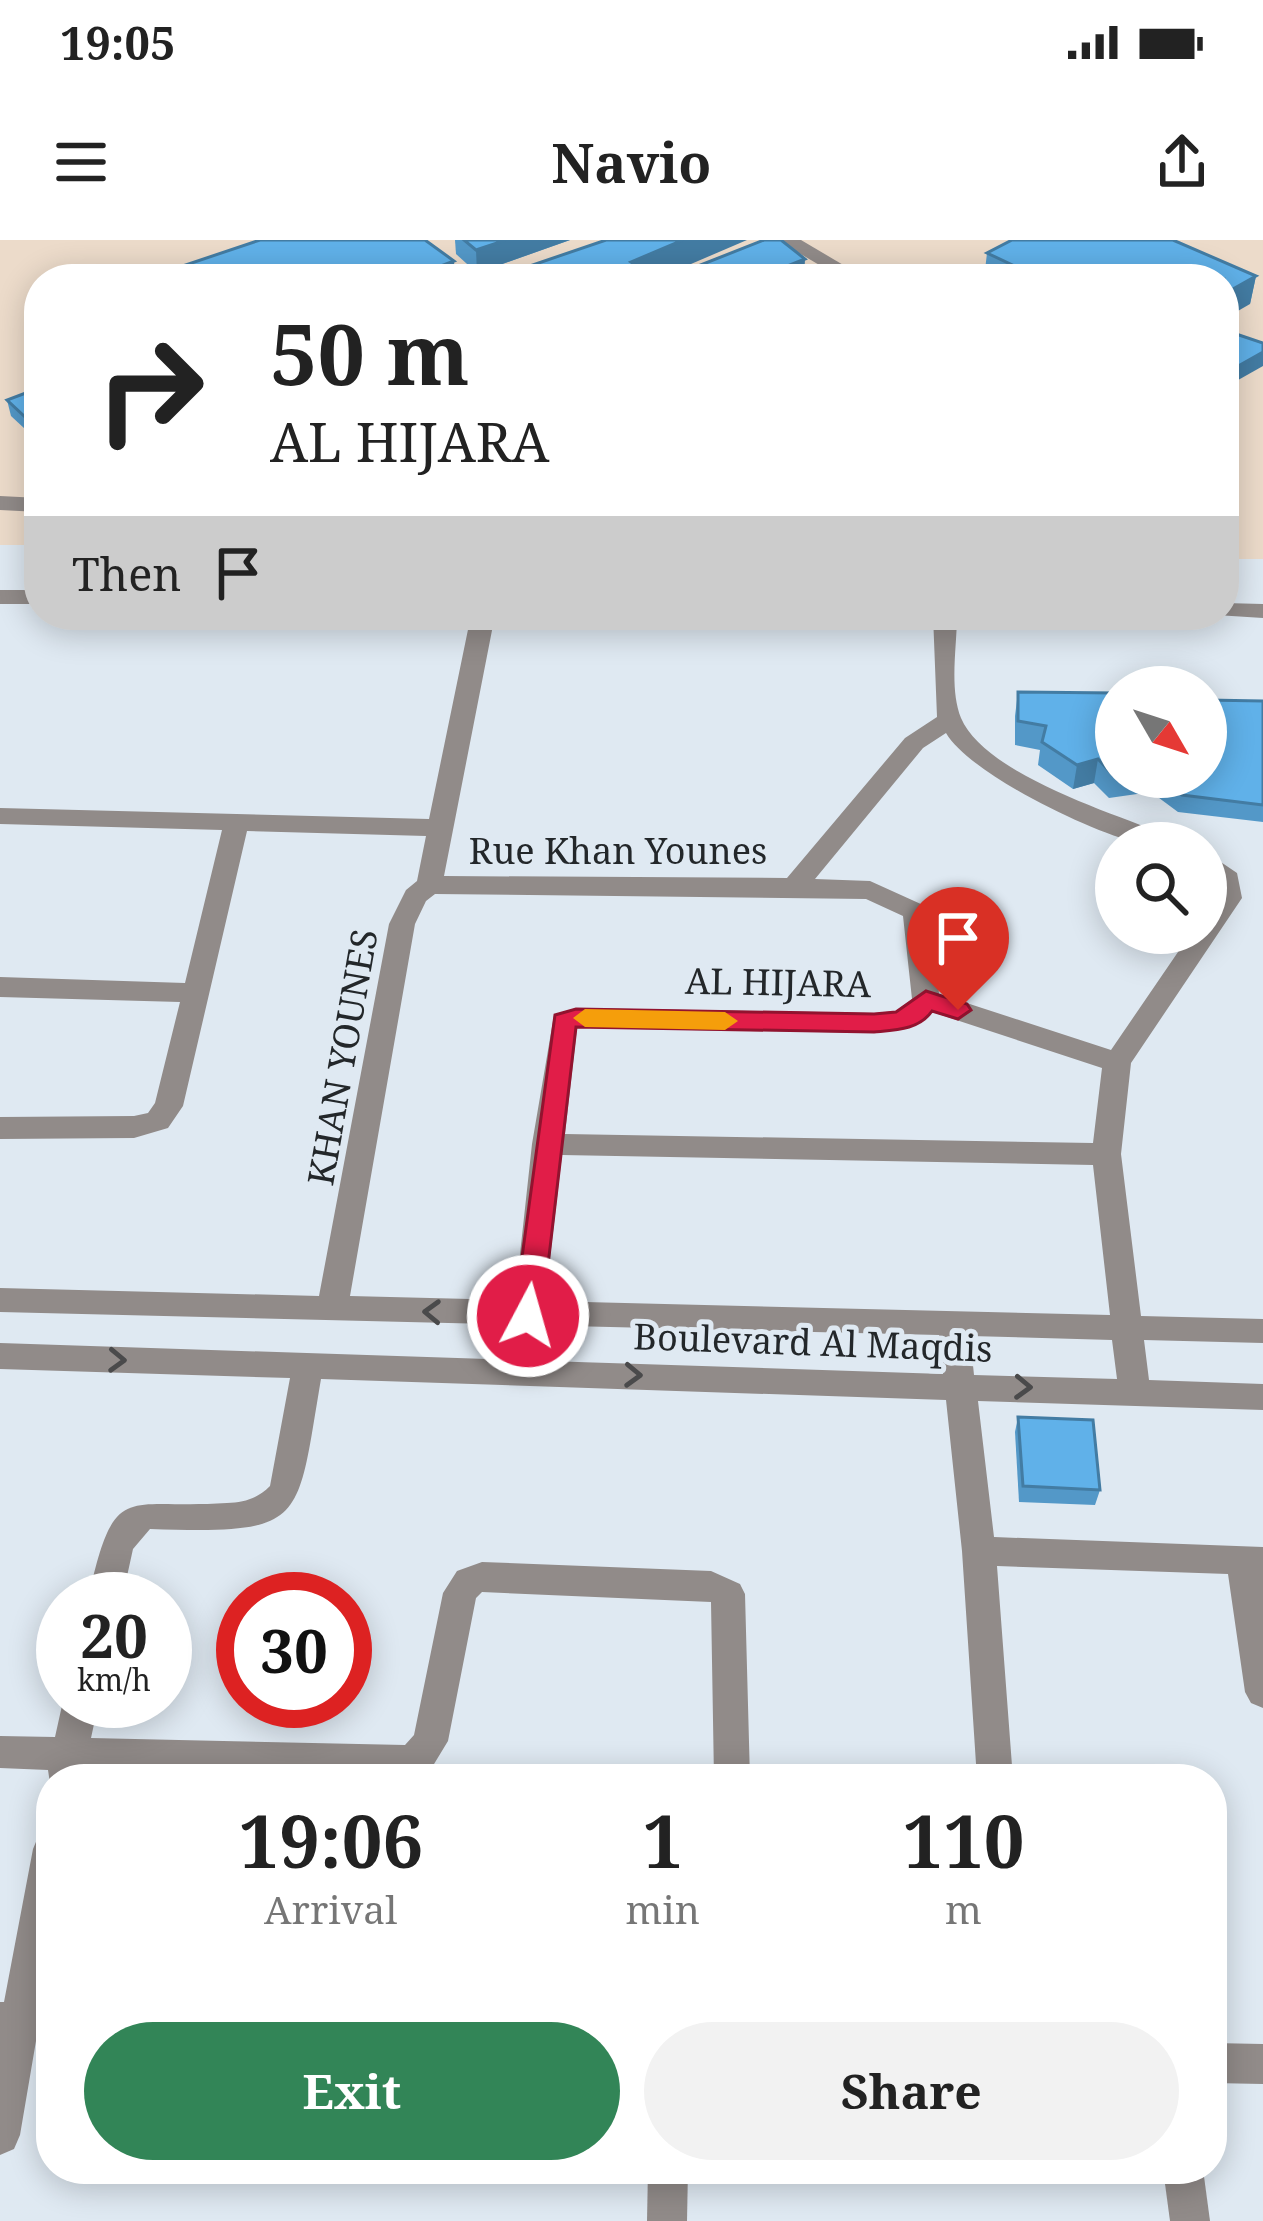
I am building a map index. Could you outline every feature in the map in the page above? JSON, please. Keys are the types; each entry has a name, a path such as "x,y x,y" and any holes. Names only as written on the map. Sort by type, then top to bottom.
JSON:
{"street":[{"path":"787,240 830,264"},
{"name":"KHAN YOUNES","path":"332,1309 402,924 416,896 429,885 480,630"},
{"path":"946,630 949,720 982,760 1011,778 1114,822"},
{"name":"Rue Khan Younes","path":"429,885 794,887 914,743 949,720"},
{"name":"Rue Khan Younes","path":"0,815 440,828"},
{"path":"0,1127 134,1127 158,1121 169,1106 237,821"},
{"path":"794,887 870,890 914,911 920,928 926,1000 1117,1061"},
{"path":"1134,1391 1106,1154 1117,1061 1190,954"},
{"path":"0,987 196,992"},
{"name":"AL HIJARA","path":"547,1144 564,1022 576,1018 874,1023 900,1021 917,1013 926,1000"},
{"path":"528,1316 547,1144 1106,1154"},
{"name":"Boulevard Al Maqdis","path":"0,1300 1263,1331"},
{"path":"953,1326 980,1551 994,1764"},
{"name":"Boulevard Al Maqdis","path":"0,1356 1263,1397"},
{"path":"112,1572 121,1534 130,1521 147,1515 254,1515 274,1507 285,1492 308,1366"},
{"path":"980,1551 1253,1561 1263,1692"},
{"path":"403,1764 418,1757 430,1741 460,1593 469,1581 482,1576 711,1586 728,1594 732,1764"},
{"path":"67,1764 75,1728"},
{"path":"0,1752 57,1764"},
{"path":"0,2135 36,1941"},
{"path":"1227,2063 1263,2064"},
{"path":"667,2221 668,2184"},
{"path":"1185,2184 1190,2221"}],"shaded area":[{"path":"0,240 1263,240 1263,559 1239,559 1239,264 24,264 24,545 0,545"}],"building":[{"path":"260,240 425,240 454,261 446,264 189,264"},
{"path":"464,240 506,240 476,250"},
{"path":"606,240 683,240 631,262 634,264 536,264"},
{"path":"764,240 781,240 805,259 792,264 703,264"},
{"path":"1012,240 1173,240 1228,264 1010,264 987,253"},
{"path":"1239,269 1256,276 1239,286"},
{"path":"1239,335 1263,343 1263,352 1239,366"},
{"path":"24,394 24,416 7,400"},
{"path":"1018,692 1095,693 1095,760 1077,765 1042,742 1046,726 1018,721"},
{"path":"1227,700 1263,701 1263,805 1206,798 1227,798"},
{"path":"1018,1417 1093,1420 1100,1490 1023,1486"}],"slow traffic":[{"path":"585,1018 725,1021"}],"route":[{"path":"528,1316 564,1022 576,1018 874,1023 900,1021 917,1013 926,1000 958,1010"}]}
